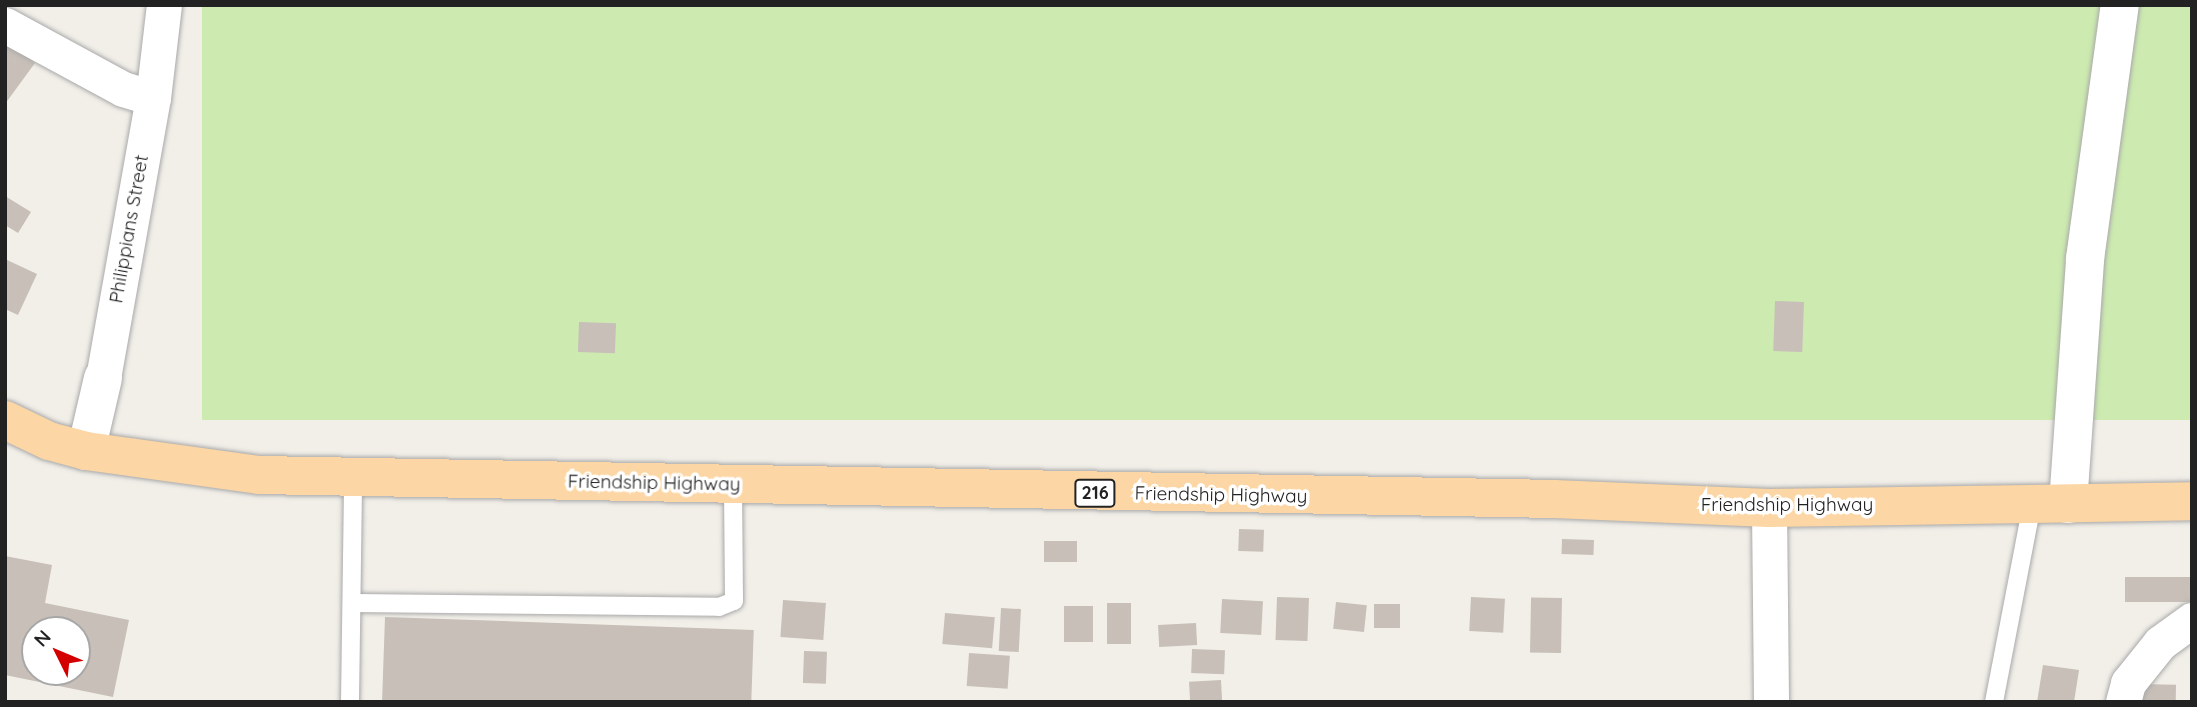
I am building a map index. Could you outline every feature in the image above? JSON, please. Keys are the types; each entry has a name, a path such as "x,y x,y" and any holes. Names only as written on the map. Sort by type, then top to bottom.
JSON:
{"main road":[{"name":"Friendship Highway","path":"5,420 49,441 86,451 258,475 1554,499 1769,508 2192,501"}],"street":[{"name":"Philippians Street","path":"86,451 103,378 153,98 164,5"},
{"path":"2050,504 2120,5"},
{"path":"5,25 123,89 153,98"},
{"path":"1769,508 1771,702"},
{"path":"2123,702 2129,683 2160,643 2192,620"}],"lane":[{"path":"350,702 353,477"},
{"path":"352,603 719,607 734,601 733,485"},
{"path":"1994,702 2050,504"}],"green space":[{"path":"202,5 2192,5 2192,420 202,420"}],"building":[{"path":"5,41 35,63 5,104"},
{"path":"5,196 31,212 18,233 5,225"},
{"path":"5,259 37,274 18,315 5,309"},
{"path":"1775,301 1804,302 1802,352 1773,351"},
{"path":"579,322 616,323 615,353 578,352"},
{"path":"1239,529 1264,530 1263,552 1238,551"},
{"path":"1562,539 1594,540 1593,555 1561,554"},
{"path":"1044,541 1077,541 1077,562 1044,562"},
{"path":"5,556 52,565 45,603 129,620 113,697 59,686 91,686 91,616 21,616 21,678 5,675"},
{"path":"2125,577 2192,577 2192,602 2125,602"},
{"path":"1277,597 1309,598 1307,641 1275,640"},
{"path":"1471,597 1505,599 1503,633 1469,631"},
{"path":"1531,597 1562,598 1561,653 1530,652"},
{"path":"1222,599 1263,601 1261,635 1220,633"},
{"path":"783,600 826,603 823,640 780,637"},
{"path":"1336,602 1367,605 1364,632 1333,629"},
{"path":"1107,603 1131,603 1131,644 1107,644"},
{"path":"1374,604 1400,604 1400,628 1374,628"},
{"path":"1064,606 1093,606 1093,642 1064,642"},
{"path":"1001,608 1021,609 1019,652 999,651"},
{"path":"945,613 995,617 992,648 942,644"},
{"path":"385,617 754,630 751,702 382,702"},
{"path":"1196,623 1197,645 1159,647 1158,625"},
{"path":"1192,649 1225,650 1224,674 1191,673"},
{"path":"804,651 827,652 826,684 803,683"},
{"path":"969,653 1010,656 1008,689 967,686"},
{"path":"2043,665 2079,670 2074,702 2037,702"},
{"path":"1221,680 1222,702 1190,702 1189,682"},
{"path":"2137,684 2176,685 2176,702 2137,702"}]}
